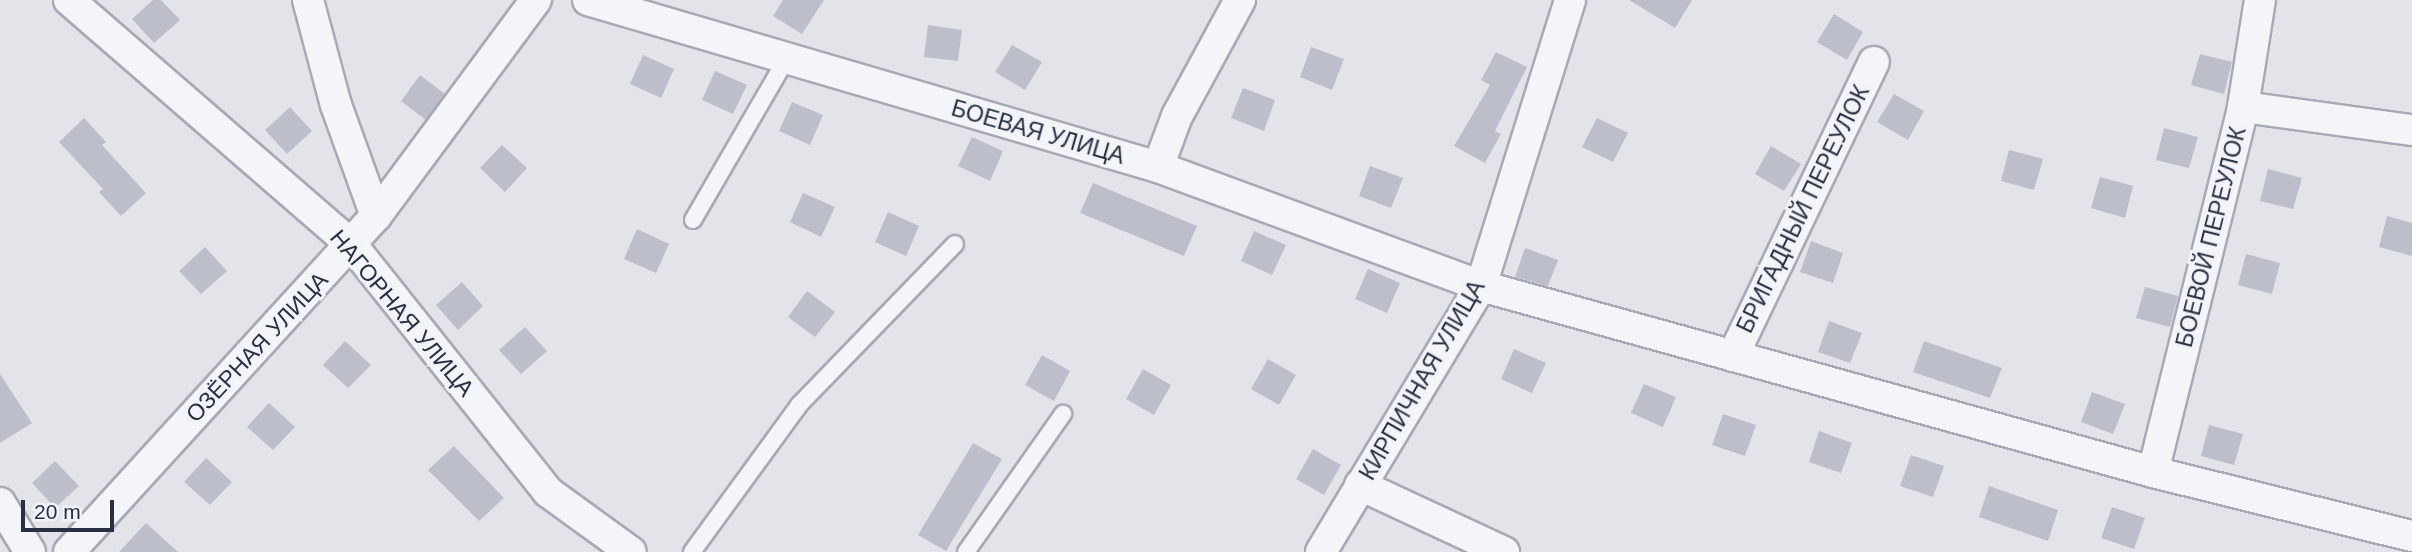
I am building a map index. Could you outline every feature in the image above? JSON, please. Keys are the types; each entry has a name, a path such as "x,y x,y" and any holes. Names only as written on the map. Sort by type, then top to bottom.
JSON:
{"street":[{"name":"НАГОРНАЯ УЛИЦА","path":"69,0 351,244 548,492 631,552"},
{"path":"308,0 336,105 376,216"},
{"name":"ОЗЁРНАЯ УЛИЦА","path":"69,552 376,216 536,0"},
{"name":"БОЕВАЯ УЛИЦА","path":"589,0 1158,167 1481,286 2153,472 2412,536"},
{"path":"1158,167 1177,116 1240,0"},
{"name":"КИРПИЧНАЯ УЛИЦА","path":"1321,552 1481,286 1570,0"},
{"name":"БОЕВОЙ ПЕРЕУЛОК","path":"2153,472 2243,107 2260,0"},
{"name":"БРИГАДНЫЙ ПЕРЕУЛОК","path":"1733,356 1874,62"},
{"path":"2243,107 2412,130"},
{"path":"1360,485 1504,552"},
{"path":"0,503 30,552"}],"lane":[{"path":"692,220 787,58"},
{"path":"692,552 799,405 955,244"},
{"path":"966,552 1063,414"}],"building":[{"path":"153,0 161,0 180,20 154,43 132,19"},
{"path":"783,0 824,0 802,34 773,16"},
{"path":"1629,0 1692,0 1675,28"},
{"path":"1834,14 1863,32 1847,60 1817,42"},
{"path":"928,25 962,30 958,61 924,57"},
{"path":"1012,45 1042,62 1025,90 995,72"},
{"path":"1311,47 1344,59 1332,90 1300,77"},
{"path":"1496,52 1527,67 1495,131 1501,134 1485,163 1454,146 1490,85 1481,80"},
{"path":"2200,54 2232,62 2224,94 2191,85"},
{"path":"643,55 674,69 661,98 630,84"},
{"path":"715,71 747,85 733,114 702,100"},
{"path":"420,75 445,94 426,120 401,101"},
{"path":"1243,88 1275,100 1264,131 1231,118"},
{"path":"1894,94 1924,111 1908,140 1877,122"},
{"path":"792,102 823,115 810,145 779,131"},
{"path":"290,107 312,131 287,154 265,130"},
{"path":"84,118 106,142 102,145 146,193 121,216 99,192 103,189 59,142"},
{"path":"1597,118 1628,133 1613,162 1582,147"},
{"path":"2164,128 2198,137 2189,168 2156,160"},
{"path":"972,137 1003,151 990,181 958,166"},
{"path":"502,145 527,168 505,192 480,168"},
{"path":"1771,146 1801,164 1784,191 1755,174"},
{"path":"2009,150 2043,159 2034,190 2001,181"},
{"path":"1370,166 1403,178 1391,208 1359,196"},
{"path":"2268,169 2302,178 2293,209 2260,201"},
{"path":"2100,177 2133,186 2125,218 2091,208"},
{"path":"1093,183 1197,226 1184,256 1080,213"},
{"path":"803,193 835,207 821,237 790,222"},
{"path":"888,212 919,226 906,256 875,242"},
{"path":"2387,216 2412,223 2412,256 2379,247"},
{"path":"637,229 669,244 656,273 624,259"},
{"path":"1254,231 1286,245 1272,275 1241,261"},
{"path":"1811,241 1843,253 1833,283 1800,272"},
{"path":"205,247 227,271 201,294 179,271"},
{"path":"1525,248 1558,260 1548,286 1515,277"},
{"path":"2246,254 2280,263 2272,294 2238,285"},
{"path":"1368,269 1400,283 1387,313 1355,299"},
{"path":"462,282 483,306 458,330 436,305"},
{"path":"2145,287 2178,296 2170,327 2136,318"},
{"path":"807,291 835,312 815,337 788,317"},
{"path":"1829,321 1862,333 1850,363 1818,352"},
{"path":"525,327 547,351 521,374 499,350"},
{"path":"345,341 371,365 348,388 323,365"},
{"path":"1924,341 2002,368 1990,398 1913,372"},
{"path":"1514,349 1546,363 1532,393 1501,379"},
{"path":"1042,355 1070,371 1054,401 1025,385"},
{"path":"1268,359 1296,375 1279,405 1251,389"},
{"path":"1143,369 1171,385 1154,415 1126,399"},
{"path":"0,374 32,423 0,443"},
{"path":"1644,384 1676,397 1663,427 1631,413"},
{"path":"2092,392 2125,404 2113,434 2081,422"},
{"path":"269,403 295,427 273,450 247,427"},
{"path":"1723,414 1756,425 1745,456 1712,445"},
{"path":"2209,425 2243,434 2234,465 2201,456"},
{"path":"1819,431 1852,443 1841,473 1809,462"},
{"path":"973,443 1002,459 946,551 918,535"},
{"path":"454,446 504,498 479,521 428,470"},
{"path":"1313,449 1341,465 1324,495 1296,479"},
{"path":"1911,455 1944,466 1933,497 1900,486"},
{"path":"206,458 232,482 210,505 184,482"},
{"path":"55,461 79,486 55,508 32,483"},
{"path":"1989,486 2058,510 2048,541 1979,517"},
{"path":"2112,507 2145,518 2134,549 2101,538"},
{"path":"146,523 178,552 119,552"}]}
